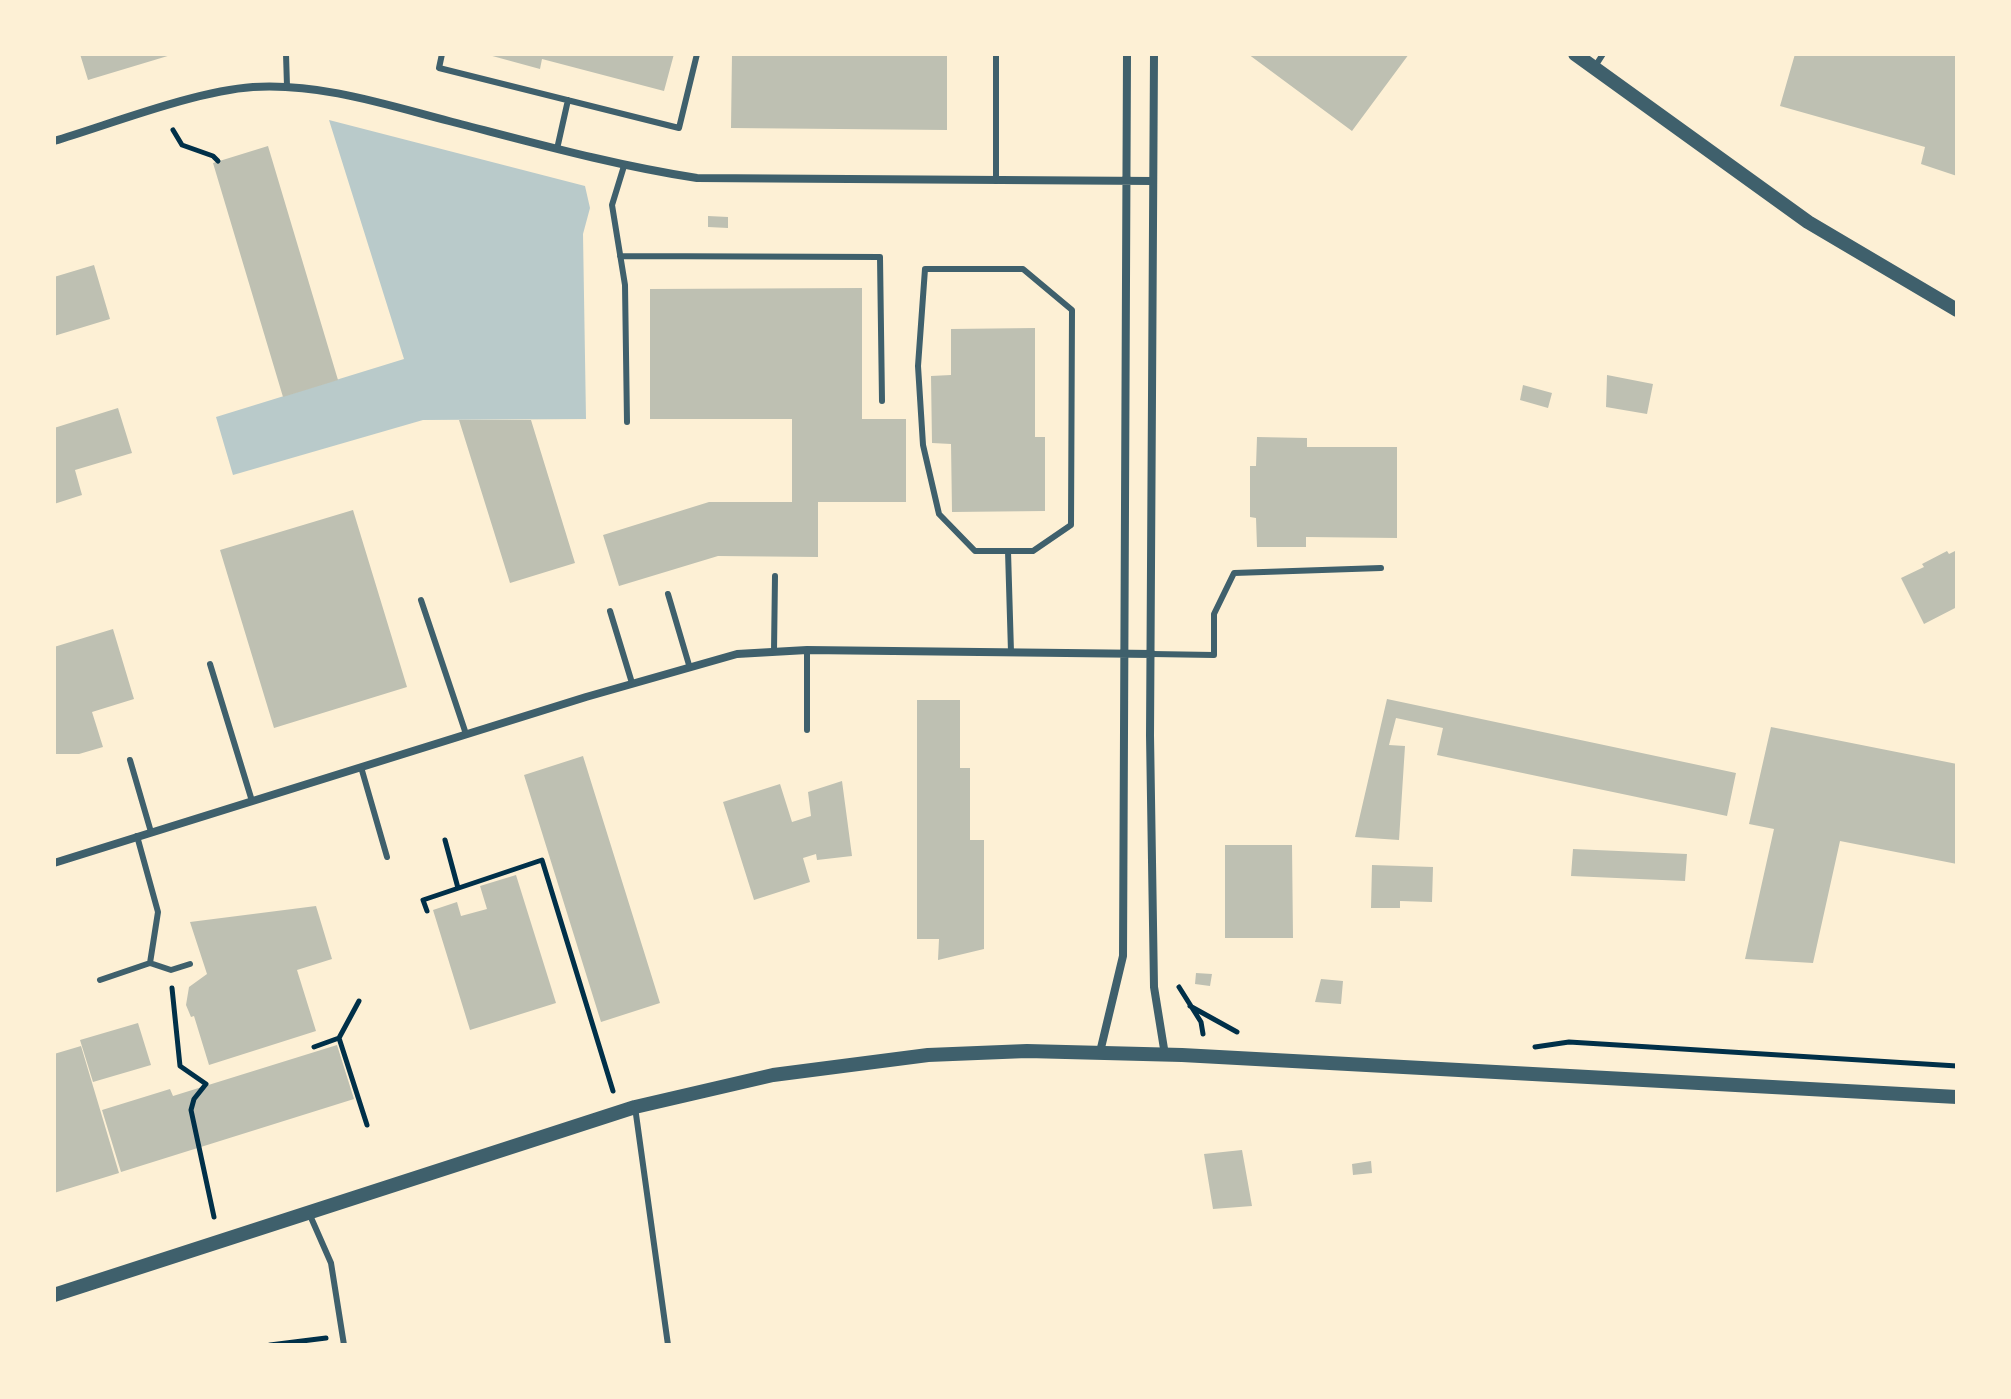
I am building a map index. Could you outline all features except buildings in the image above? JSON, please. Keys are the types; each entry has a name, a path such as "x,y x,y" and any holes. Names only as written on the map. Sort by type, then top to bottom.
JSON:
{"street":[{"path":"1100,1052 1123,956 1127,54"},
{"path":"1154,54 1154,987 1165,1055"},
{"path":"1575,54 1808,222 1957,310"},
{"path":"54,141 204,97 249,88 287,86 350,95 624,166 697,178 1153,181"},
{"path":"54,863 689,665 737,654 807,650 1152,654"},
{"path":"54,1295 635,1107 717,1085 844,1064 928,1055 1100,1052 1957,1097"}],"lane":[{"path":"286,54 287,86"},
{"path":"442,54 439,68 679,128 697,54"},
{"path":"996,54 996,181"},
{"path":"1594,68 1603,54"},
{"path":"557,149 568,100"},
{"path":"624,166 612,205 625,285 627,422"},
{"path":"620,256 880,257 882,401"},
{"path":"925,269 1023,269 1072,310 1071,525 1033,551 1008,551 975,551 939,514 923,445 918,366 925,269"},
{"path":"1008,551 1011,652"},
{"path":"1152,654 1214,655 1214,614 1234,573 1381,568"},
{"path":"774,651 775,576"},
{"path":"668,594 689,665"},
{"path":"421,600 466,734"},
{"path":"610,611 632,683"},
{"path":"807,650 807,730"},
{"path":"210,664 252,801"},
{"path":"130,760 151,832"},
{"path":"361,767 387,857"},
{"path":"137,836 158,912 150,963"},
{"path":"100,980 150,963 171,970 190,964"},
{"path":"635,1107 668,1345"},
{"path":"309,1213 331,1263 344,1345"}],"path":[{"path":"173,130 182,145 213,156 218,161"},
{"path":"445,840 458,888"},
{"path":"427,911 423,900 542,860 614,1092"},
{"path":"171,970 180,1066 206,1084 194,1099 191,1110 215,1218"},
{"path":"1177,979 1189,1006"},
{"path":"314,1047 339,1038 359,1001"},
{"path":"339,1038 367,1125"},
{"path":"1530,1048 1569,1042 1957,1066"},
{"path":"270,1345 329,1338"}],"shaded area":[{"path":"329,120 585,186 590,208 583,234 586,419 423,420 233,475 216,417 404,359"}]}
